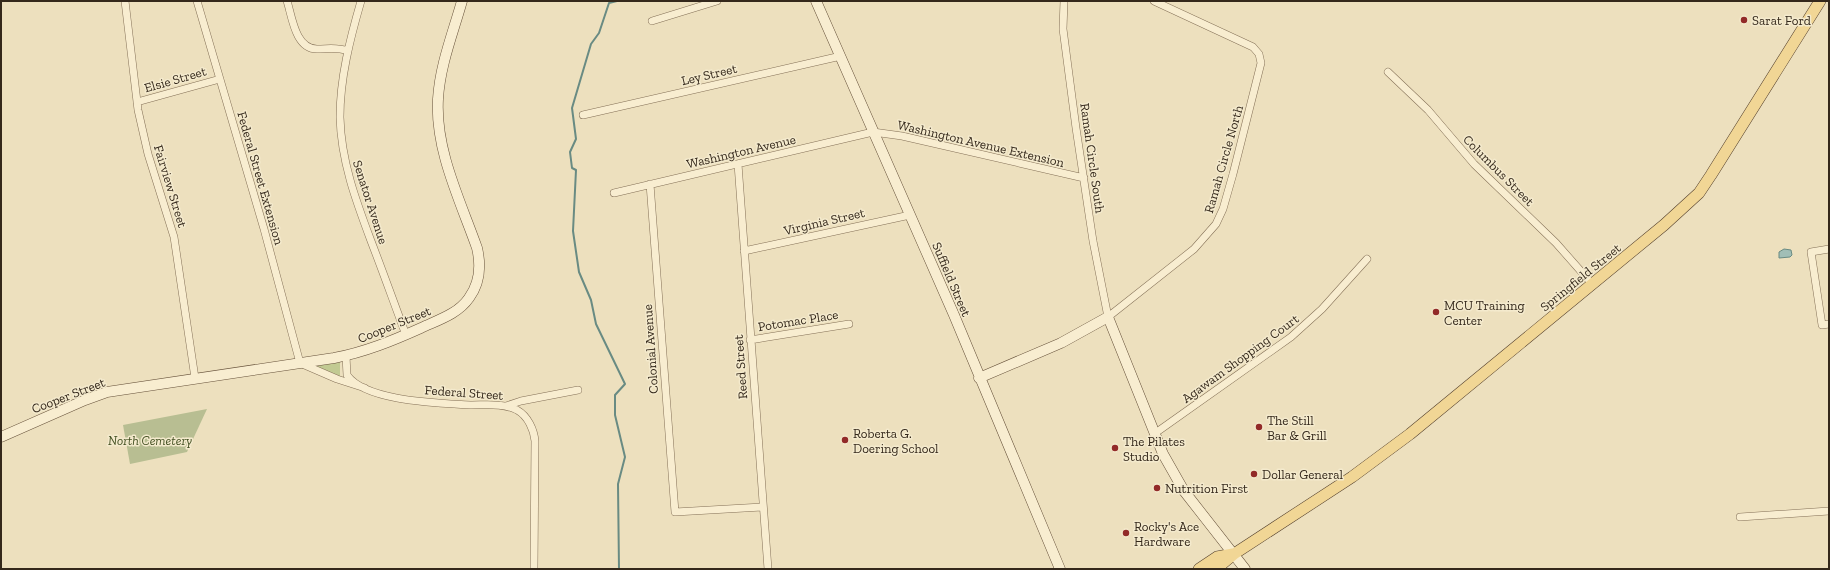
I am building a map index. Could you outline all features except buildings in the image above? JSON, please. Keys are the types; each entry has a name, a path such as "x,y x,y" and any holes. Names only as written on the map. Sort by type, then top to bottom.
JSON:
{"main road":[{"name":"Springfield Street","path":"1216,569 1234,554 1346,481 1389,450 1593,285 1677,214 1699,193 1820,1"},
{"name":"Springfield Street","path":"1199,569 1217,557 1234,554"}],"street":[{"name":"Fairview Street","path":"125,1 137,102 148,154 174,237 195,378"},
{"name":"Federal Street Extension","path":"197,1 264,229 300,363"},
{"path":"287,1 298,37 302,43 313,49 335,47 348,51"},
{"name":"Senator Avenue","path":"361,1 348,51 343,80 340,108 341,136 346,163 358,208 406,335"},
{"name":"Cooper Street","path":"1,436 100,394 129,388 346,356 378,347 440,320 460,308 471,295 479,272 480,262 477,248 444,152 438,122 438,97 441,77 462,1"},
{"path":"652,21 717,1"},
{"name":"Suffield Street","path":"816,1 910,215 1060,569"},
{"name":"Ramah Circle South","path":"1064,1 1062,8 1063,31 1084,178 1104,302 1108,317"},
{"name":"Ramah Circle North","path":"1108,317 1194,249 1216,224 1223,209 1259,76 1261,63 1259,54 1253,48 1154,1"},
{"name":"Ley Street","path":"583,116 841,56"},
{"name":"Columbus Street","path":"1388,72 1428,110 1474,164 1556,243 1593,285"},
{"name":"Elsie Street","path":"137,102 220,79"},
{"name":"Washington Avenue Extension","path":"873,132 902,136 1084,178"},
{"name":"Washington Avenue","path":"614,193 873,132"},
{"name":"Reed Street","path":"738,164 762,507 768,569"},
{"name":"Colonial Avenue","path":"650,184 675,512 762,507"},
{"name":"Virginia Street","path":"744,252 910,215"},
{"path":"1826,324 1811,252 1829,249"},
{"name":"Agawam Shopping Court","path":"1154,434 1291,338 1322,309 1367,259"},
{"path":"979,378 1061,343 1108,317 1163,454 1184,491 1246,569"},
{"name":"Potomac Place","path":"750,340 849,324"},
{"name":"Federal Street","path":"346,356 347,375 352,381 365,388"},
{"name":"Federal Street","path":"300,363 337,379 409,400 506,406 517,410 523,415 531,426 534,434 534,569"},
{"path":"506,406 521,401 578,390"},
{"path":"1740,517 1829,511"}],"green space":[{"path":"340,362 340,376 315,366"},
{"name":"North Cemetery","path":"207,409 187,452 130,464 123,425"}],"water":[{"path":"1784,249 1791,250 1792,255 1790,257 1779,258 1779,252"}],"waterway":[{"path":"617,1 609,3 599,33 591,44 572,108 576,139 570,152 572,168 576,170 573,231 579,272 591,300 596,324 625,384 615,395 615,415 625,457 618,484 619,569"}],"place":[{"name":"Sarat Ford","path":"1744,20"},
{"name":"MCU Training Center","path":"1436,312"},
{"name":"The Still Bar & Grill","path":"1259,427"},
{"name":"Roberta G. Doering School","path":"845,440"},
{"name":"The Pilates Studio","path":"1115,448"},
{"name":"Dollar General","path":"1254,474"},
{"name":"Nutrition First","path":"1157,488"},
{"name":"Rocky's Ace Hardware","path":"1126,533"}]}
